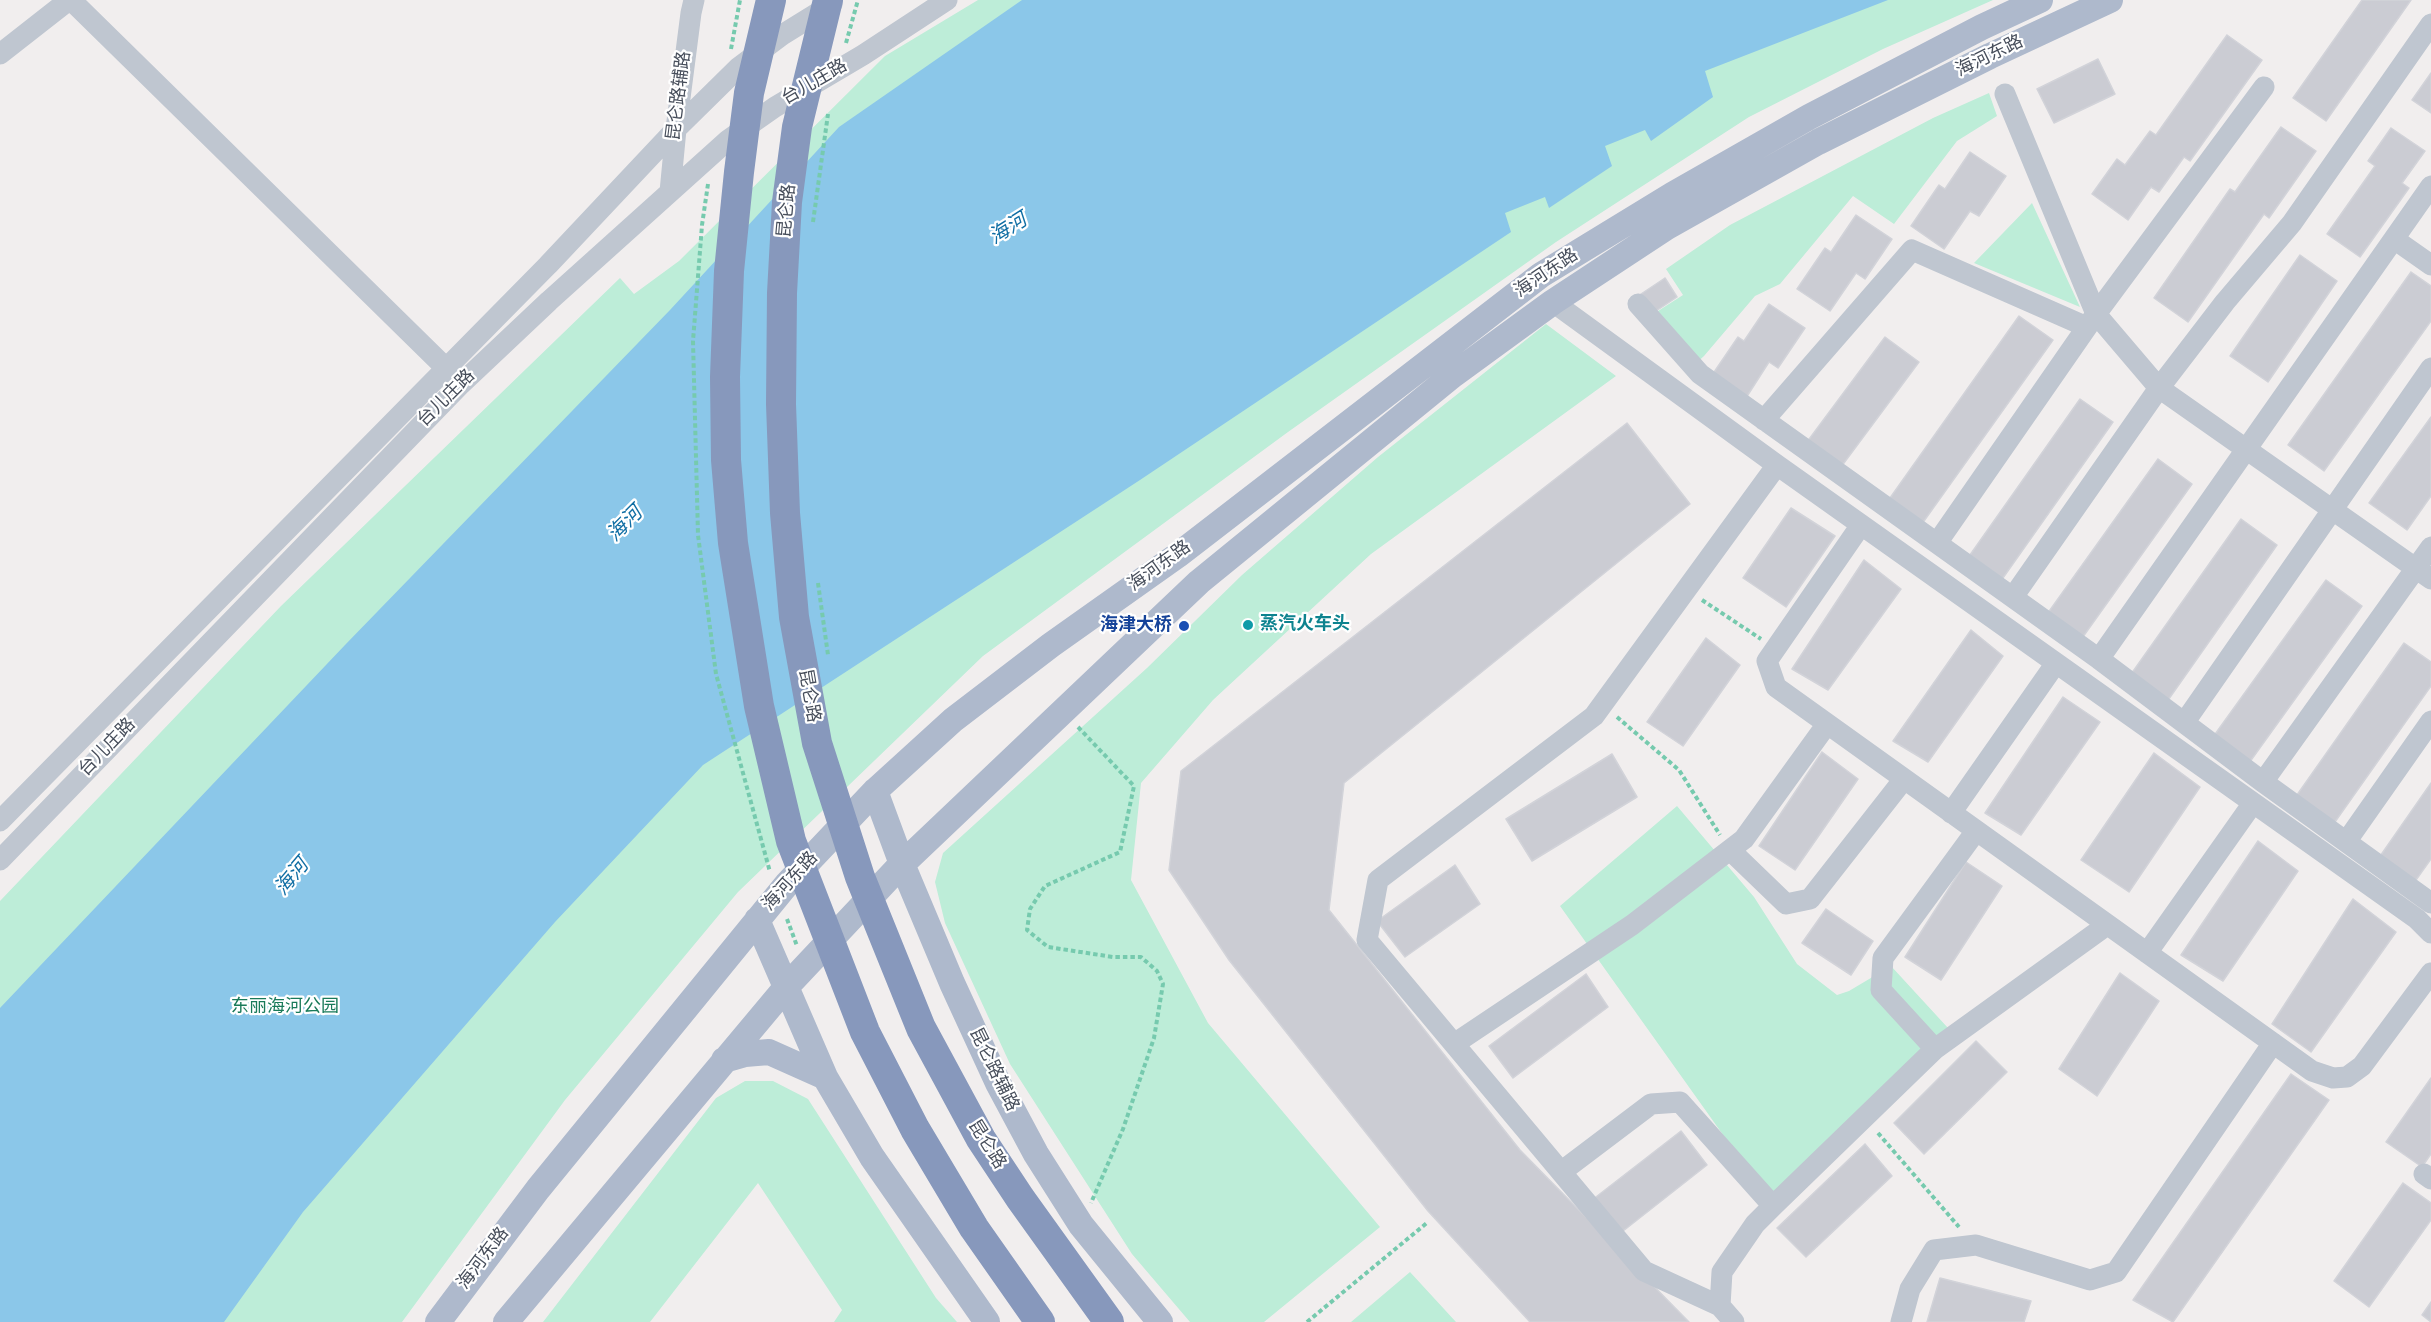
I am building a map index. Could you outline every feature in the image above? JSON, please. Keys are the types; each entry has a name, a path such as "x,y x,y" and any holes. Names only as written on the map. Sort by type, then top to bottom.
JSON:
{"highway":[{"path":"771,0 749,93 739,172 729,271 725,377 726,460 733,543 759,706 791,842 865,1032 910,1120 974,1228 1040,1322"},
{"name":"昆仑路","path":"828,0 797,127 782,281 781,404 786,513 794,617 817,743 860,878 921,1028 981,1139 1020,1198 1109,1322"}],"main road":[{"name":"海河东路","path":"438,1322 538,1189 787,884 875,790 953,720 1051,645 1235,512 1541,274 1672,195 1809,117 1982,27 2040,0"},
{"name":"海河东路","path":"506,1322 724,1060 789,994 900,866 1199,582 1453,375 1554,302 1667,227 1818,142 1990,56 2110,0"},
{"path":"875,790 900,866"},
{"path":"841,827 858,822 871,827 900,866"},
{"path":"916,898 916,883 921,862 945,824"},
{"name":"昆仑路辅路","path":"900,866 998,1083 1036,1154 1082,1225 1160,1322"},
{"path":"787,884 777,903 773,925 789,994"},
{"path":"757,920 825,1077 872,1157 987,1322"},
{"path":"724,1060 744,1054 769,1052 825,1077"}],"street":[{"path":"0,54 70,0 461,384"},
{"name":"昆仑路辅路","path":"670,192 676,129 694,0"},
{"name":"台儿庄路","path":"0,821 548,265 676,129 738,68 782,35 837,0"},
{"name":"台儿庄路","path":"0,860 461,384 670,192 728,140 775,106 863,55 947,0"},
{"path":"2013,597 2159,388 2225,302 2292,223 2431,24"},
{"path":"1937,543 2091,320 2264,87"},
{"path":"2005,94 2091,320"},
{"path":"2099,659 2431,186"},
{"path":"2394,239 2431,264"},
{"path":"1764,420 1912,250 2091,320 2159,388 2423,573"},
{"path":"1554,302 1777,465 2417,919 2431,933"},
{"path":"1638,304 1700,374 2099,659 2263,782 2431,903"},
{"path":"2184,723 2431,368"},
{"path":"1734,1322 1720,1306 1644,1271 1367,940 1378,880 1594,716 1777,465"},
{"path":"1861,525 1767,661 1776,687 2312,1071 2333,1078 2347,1077 2362,1066 2431,973"},
{"path":"2263,782 2423,573 2431,547"},
{"path":"1951,813 2056,663"},
{"path":"2346,842 2431,721"},
{"path":"1454,1044 1632,926 1744,839 1827,724"},
{"path":"1730,850 1786,904 1810,899 1904,779"},
{"path":"2147,953 2253,803"},
{"path":"1935,1049 1881,990 1883,958 1976,831"},
{"path":"1720,1306 1722,1272 1755,1224 1773,1206 1935,1049 2107,925"},
{"path":"1901,1322 1910,1289 1934,1250 1976,1245 2090,1280 2116,1272 2273,1044"},
{"path":"1562,1172 1651,1104 1680,1102 1773,1206"}],"path":[{"path":"846,45 858,0"},
{"path":"812,227 828,111"},
{"path":"817,579 829,661"},
{"path":"1686,589 1774,648"},
{"path":"1603,705 1678,770 1730,850"},
{"path":"1063,711 1134,786 1120,852 1045,886 1030,909 1027,930 1048,947 1113,957 1141,957 1157,970 1163,984 1154,1038 1123,1130 1082,1225"},
{"path":"1865,1118 1976,1245"},
{"path":"1307,1322 1428,1222"}],"green space":[{"name":"东丽海河公园","path":"978,0 1993,0 1883,49 1749,117 1556,242 1288,432 983,656 738,892 565,1100 402,1322 0,1322 0,901 281,606 620,278 634,294 679,261 885,56"},
{"path":"1989,93 1997,116 1957,141 1894,224 1853,196 1780,284 1755,296 1693,366 1644,320 1683,295 1666,269 1730,225 1933,118"},
{"path":"2032,203 2080,307 1974,263"},
{"path":"1546,324 1616,376 1371,554 1213,700 1141,783 1131,880 1208,1023 1380,1227 1264,1322 1190,1322 1132,1254 1010,1064 945,923 935,882 943,853 1147,668 1242,575 1378,457"},
{"path":"1677,806 1754,897 1797,964 1837,995 1849,991 1891,966 1948,1028 1768,1198 1560,906"},
{"path":"745,1081 773,1081 808,1099 936,1298 957,1322 834,1322 842,1310 758,1183 650,1322 543,1322 716,1098"},
{"path":"1410,1272 1456,1322 1351,1322"}],"water":[{"name":"海河","path":"1022,0 1888,0 1705,71 1713,97 1651,141 1645,130 1605,146 1612,166 1549,208 1545,197 1505,213 1511,232 1140,480 703,765 555,922 303,1212 224,1322 0,1322 0,1008 345,645 670,310 839,127"}],"building":[{"path":"2362,0 2411,0 2326,121 2293,98"},
{"path":"2227,35 2262,60 2190,161 2184,157 2159,192 2151,187 2128,220 2092,194 2117,159 2125,165 2150,131 2156,135"},
{"path":"2098,59 2115,94 2054,123 2037,89"},
{"path":"2431,73 2431,113 2412,100"},
{"path":"2281,127 2316,151 2269,218 2264,214 2188,322 2154,298 2230,189 2235,192"},
{"path":"2391,128 2425,151 2402,183 2409,188 2360,257 2327,234 2375,166 2368,161"},
{"path":"1970,152 2006,176 1979,216 1970,211 1944,249 1911,226 1939,185 1945,189"},
{"path":"1856,215 1892,239 1865,279 1856,273 1830,311 1797,289 1825,248 1831,252"},
{"path":"2300,255 2337,281 2268,382 2230,356"},
{"path":"2411,272 2431,286 2431,321 2324,471 2288,445"},
{"path":"1665,278 1677,297 1650,315 1638,296"},
{"path":"1769,304 1805,328 1778,368 1769,362 1744,401 1710,378 1738,337 1744,341"},
{"path":"2019,316 2053,340 1919,528 1885,505"},
{"path":"1885,337 1919,362 1838,471 1804,446"},
{"path":"2080,399 2113,422 1998,585 1965,562"},
{"path":"2431,417 2431,496 2407,530 2369,503"},
{"path":"1627,423 1690,504 1344,783 1329,910 1520,1150 1689,1322 1530,1322 1428,1211 1229,960 1169,870 1181,771"},
{"path":"2158,459 2192,484 2080,641 2045,617"},
{"path":"1791,508 1835,536 1786,607 1743,578"},
{"path":"2241,519 2277,545 2166,703 2129,677"},
{"path":"1864,560 1901,589 1828,690 1792,669"},
{"path":"2326,580 2362,606 2249,763 2213,737"},
{"path":"1971,630 2003,656 1928,762 1893,741"},
{"path":"1706,638 1740,665 1683,746 1647,722"},
{"path":"2404,643 2431,662 2431,686 2330,829 2292,802"},
{"path":"2063,697 2100,722 2021,835 1985,813"},
{"path":"1822,752 1858,779 1795,870 1759,846"},
{"path":"2154,753 2200,787 2129,892 2081,860"},
{"path":"1612,754 1637,797 1532,861 1506,819"},
{"path":"2431,783 2431,859 2411,887 2376,862"},
{"path":"2258,841 2298,871 2223,981 2181,955"},
{"path":"1966,862 2002,886 1941,980 1905,957"},
{"path":"1455,865 1480,904 1405,957 1377,921"},
{"path":"2353,899 2396,932 2311,1052 2272,1024"},
{"path":"1826,909 1873,941 1851,975 1802,943"},
{"path":"2120,973 2159,1001 2097,1096 2059,1069"},
{"path":"1586,974 1608,1007 1513,1078 1489,1046"},
{"path":"1976,1041 2007,1072 1924,1154 1894,1123"},
{"path":"2291,1074 2329,1100 2173,1322 2133,1300"},
{"path":"2431,1078 2431,1154 2422,1167 2386,1142"},
{"path":"1681,1131 1707,1165 1618,1235 1592,1200"},
{"path":"1865,1144 1892,1176 1806,1257 1777,1228"},
{"path":"2403,1183 2431,1203 2431,1220 2369,1307 2334,1281"},
{"path":"1940,1278 2031,1301 2024,1322 1927,1322"},
{"path":"2431,1302 2431,1322 2422,1315"}],"place":[{"name":"蒸汽火车头","path":"1248,625"},
{"name":"海津大桥","path":"1184,626"}]}
